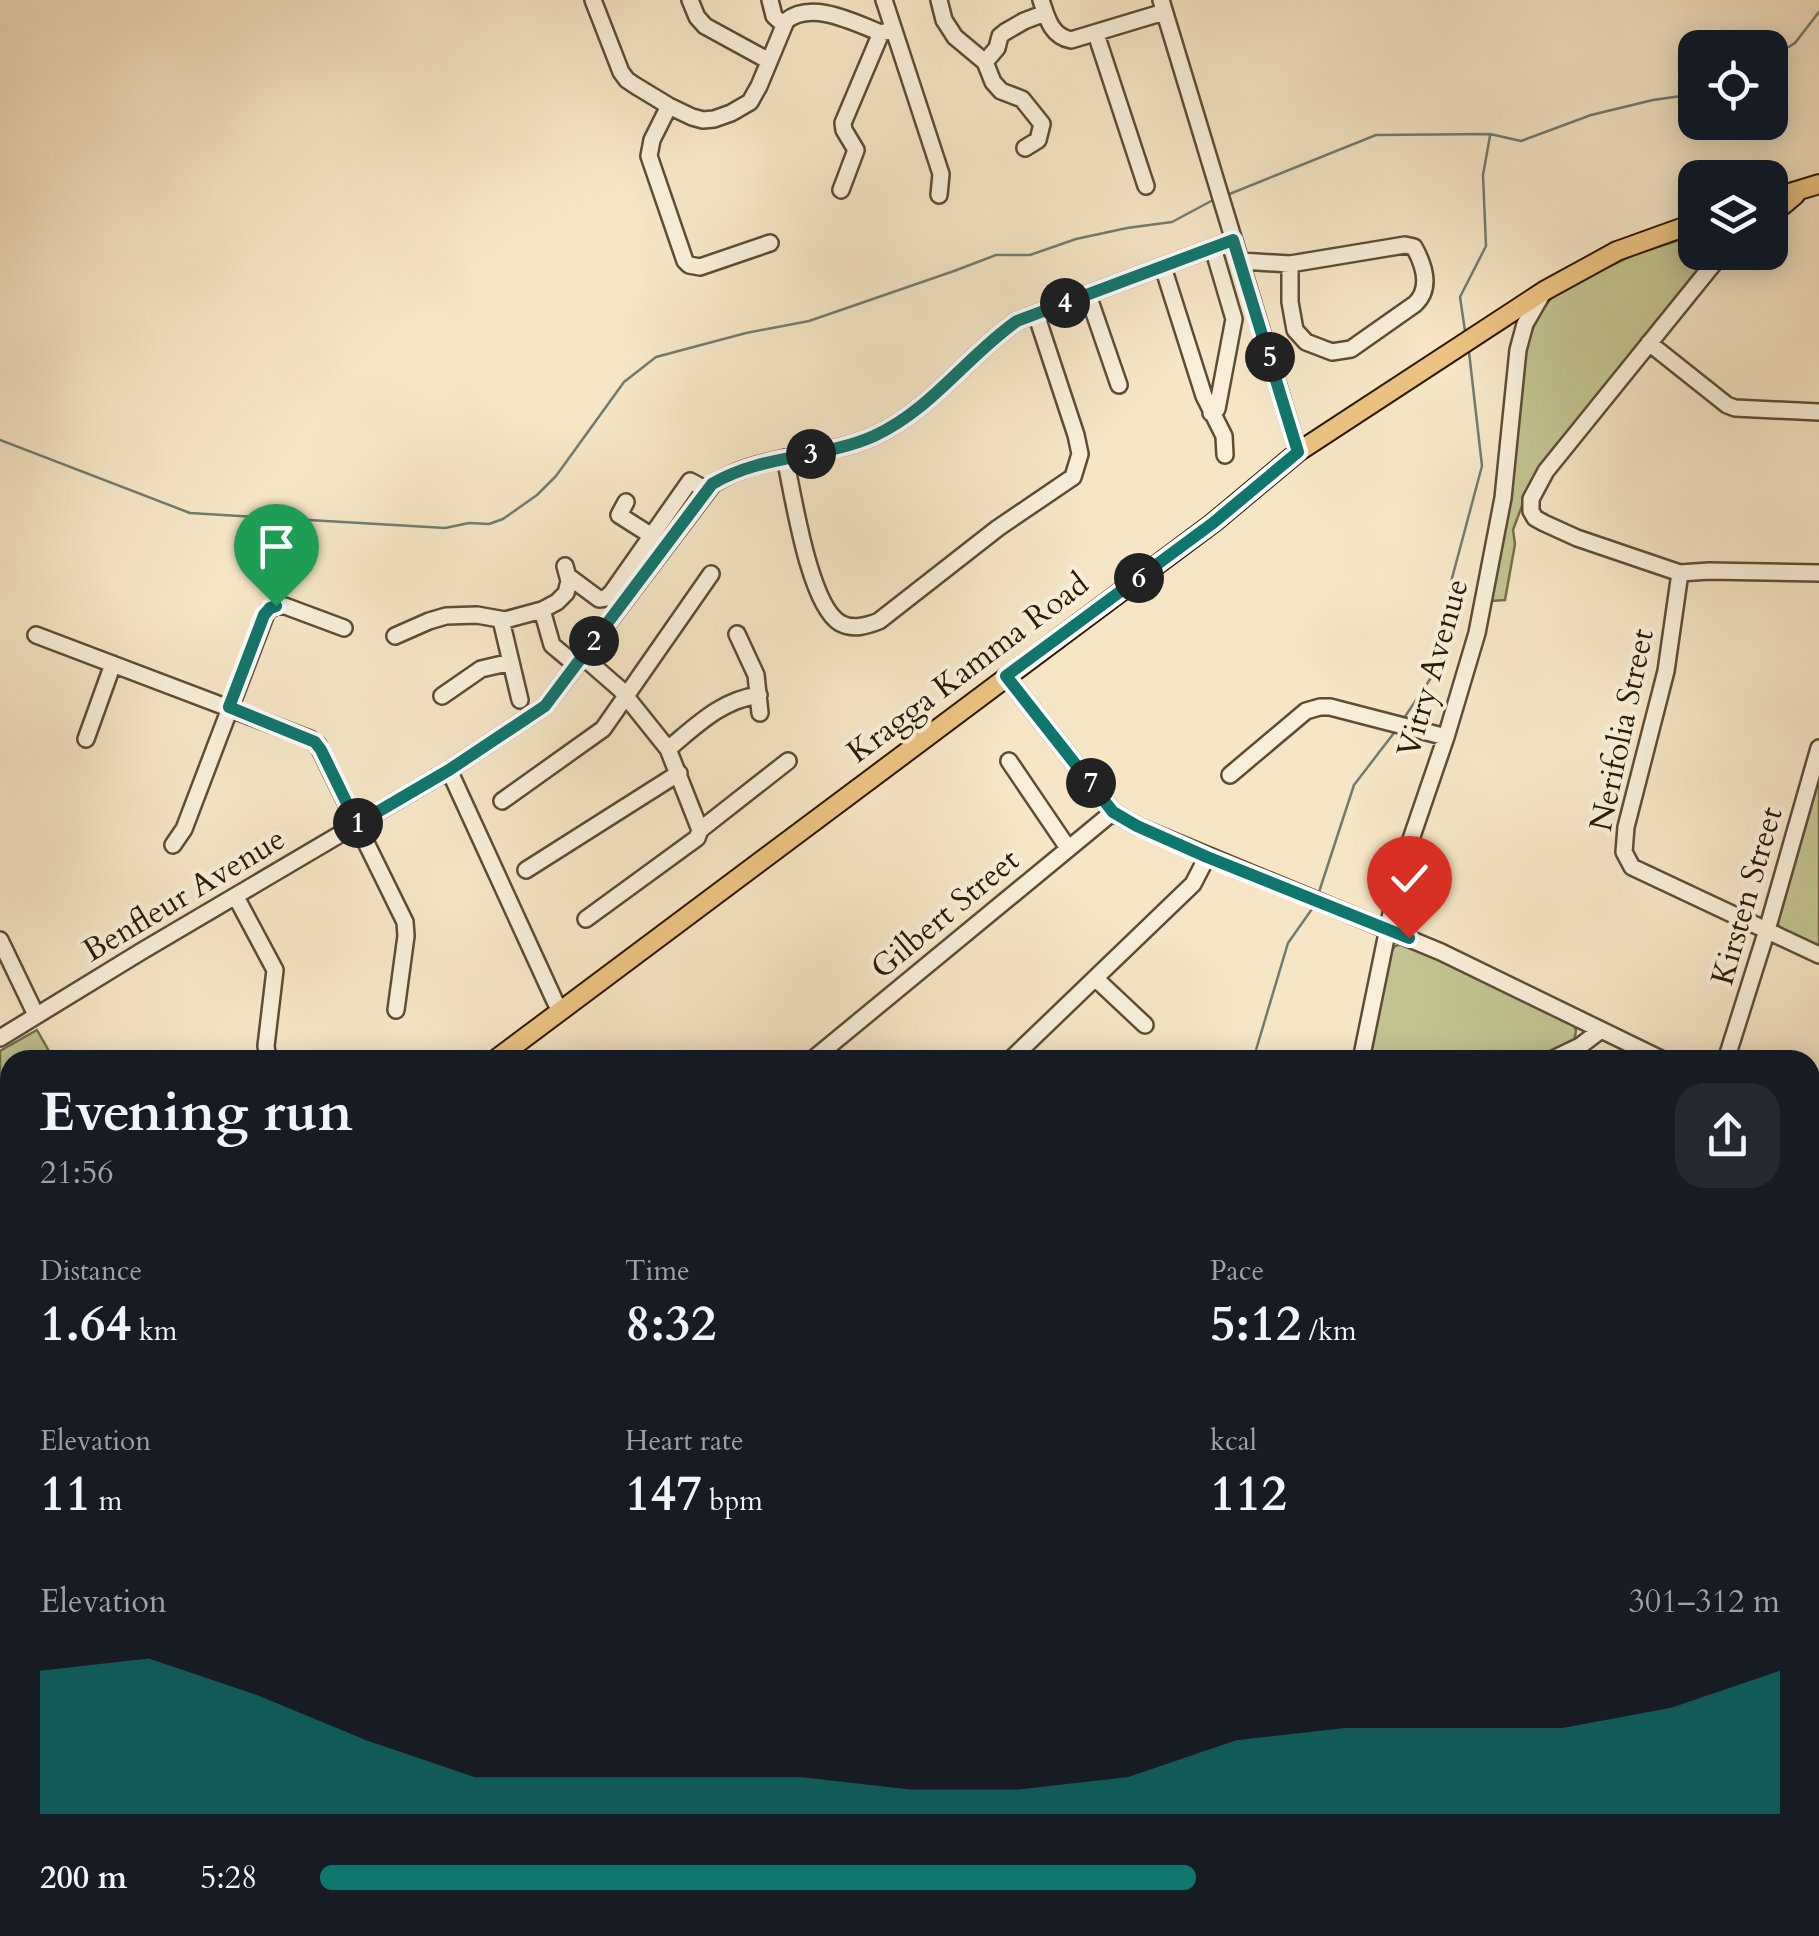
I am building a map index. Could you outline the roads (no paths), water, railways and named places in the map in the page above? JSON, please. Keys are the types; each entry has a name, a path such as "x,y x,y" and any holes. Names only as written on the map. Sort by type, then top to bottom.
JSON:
{"main road":[{"path":"1788,203 1811,186"},
{"name":"Kragga Kamma Road","path":"507,1050 1213,523 1298,452 1544,291 1616,251 1678,229"}],"street":[{"path":"593,0 621,72 670,106 703,120 732,113 750,102 792,14 820,9 887,32"},
{"path":"690,0 696,17 705,26 769,62"},
{"path":"770,0 774,16 784,25"},
{"path":"884,0 887,32 941,174 939,194"},
{"path":"939,0 949,30 985,62 1002,91 1022,99 1042,124 1038,140 1025,148"},
{"path":"985,62 997,48 1000,36 1043,7 1054,32 1066,40 1096,34 1163,6 1298,452"},
{"path":"841,190 856,150 844,123 887,32"},
{"path":"1096,34 1146,186"},
{"path":"670,106 652,140 649,156 685,262 700,267 770,243"},
{"path":"395,636 446,616 477,615 502,620 542,610 564,596 569,585 567,571 599,599 606,598 690,482 708,490 723,477 763,462 852,444 900,423 1017,321 1213,248 1231,235"},
{"path":"1241,261 1290,264 1405,245 1414,247 1418,254 1426,286 1415,304 1351,348 1332,352 1306,342 1295,330 1290,264"},
{"path":"1211,413 1217,410 1234,319 1213,248"},
{"path":"1162,266 1204,396 1224,436 1225,455"},
{"path":"1708,270 1546,471 1530,499 1531,512 1557,530 1680,573 1819,572"},
{"name":"Vitry Avenue","path":"1364,1050 1409,845 1477,633 1503,498 1521,335 1544,291"},
{"path":"1088,294 1119,386"},
{"path":"786,458 802,538 826,609 847,626 879,621 998,528 1073,477 1080,454 1076,435 1036,314"},
{"path":"1648,343 1728,406 1767,412 1819,412"},
{"name":"Benfleur Avenue","path":"0,1038 449,770 545,706 708,490"},
{"path":"626,502 619,515 652,536"},
{"name":"Nerifolia Street","path":"1680,573 1668,660 1626,827 1624,852 1632,867 1819,956"},
{"path":"502,800 603,729 710,574"},
{"path":"173,844 184,829 264,615 270,608 285,606 344,628"},
{"path":"542,610 554,648 609,678 668,749 700,830 698,838 586,919"},
{"path":"502,620 520,700"},
{"path":"738,634 753,665 760,712"},
{"path":"36,635 315,742 406,929 396,1010"},
{"path":"442,696 481,670 511,662"},
{"path":"86,739 113,664"},
{"path":"1006,676 1113,812 1207,857 1441,952 1642,1050"},
{"path":"668,749 718,708 758,695"},
{"path":"1230,776 1314,708 1330,708 1446,737"},
{"name":"Kirsten Street","path":"1729,1050 1819,748"},
{"path":"700,830 788,761"},
{"path":"1009,761 1068,848"},
{"path":"449,770 559,1010"},
{"path":"526,870 679,773"},
{"name":"Gilbert Street","path":"824,1050 1113,812"},
{"path":"1020,1050 1193,884 1207,857"},
{"path":"236,897 275,970 267,1050"},
{"path":"0,940 36,1015"},
{"path":"1095,978 1145,1025"},
{"path":"1572,1050 1600,1030"}],"waterway":[{"path":"1788,47 1819,12"},
{"path":"1227,195 1376,135 1490,134 1521,141 1591,115 1678,96"},
{"path":"1465,331 1460,297 1486,246 1483,175 1490,136"},
{"path":"0,440 190,513 445,528 489,524 537,495 556,476 624,382 656,357 809,321 996,255 1030,255 1076,239 1172,222 1215,199"},
{"path":"1404,718 1441,663 1451,582 1482,466 1469,352"},
{"path":"1319,892 1354,785 1397,729"},
{"path":"1256,1050 1288,943 1312,909"}]}
